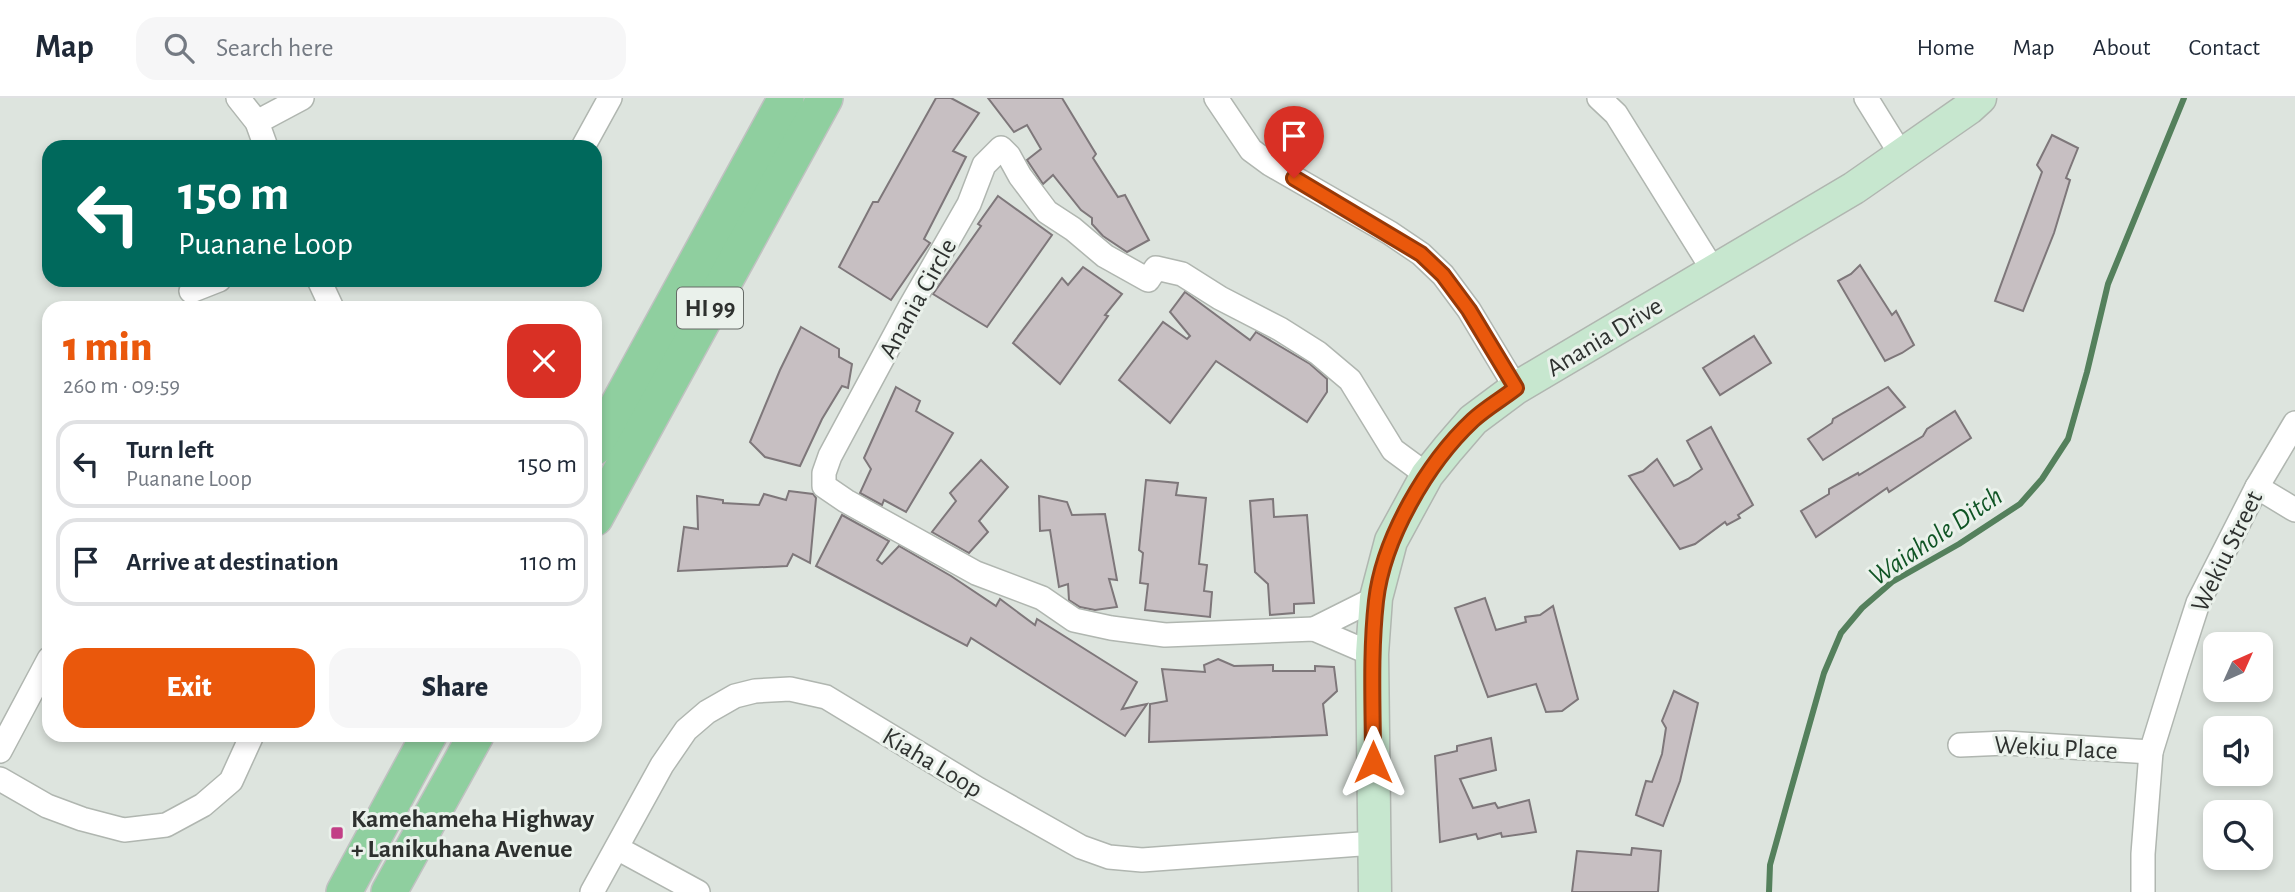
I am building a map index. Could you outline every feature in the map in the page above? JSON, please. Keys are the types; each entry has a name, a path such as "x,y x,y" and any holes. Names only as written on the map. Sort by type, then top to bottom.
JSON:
{"main road":[{"name":"HI 99","path":"602,434 786,98"},
{"name":"HI 99","path":"602,505 825,98"},
{"path":"389,892 473,742"},
{"path":"408,892 474,742"},
{"path":"328,892 424,743"},
{"path":"344,892 424,743"}],"street":[{"path":"238,98 257,122 263,140"},
{"path":"257,122 302,98"},
{"path":"587,140 610,98"},
{"path":"1216,98 1234,128 1261,158 1421,254 1443,275 1469,310 1516,388"},
{"path":"1599,98 1616,114 1713,270"},
{"path":"1866,98 1902,156"},
{"name":"Anania Drive","path":"1375,892 1372,654 1376,598 1391,541 1427,475 1473,420 1516,388 1854,188 1980,98"},
{"name":"Anania Circle","path":"1376,598 1314,629 1165,635 1074,620 1042,598 976,573 846,501 824,486 824,473 830,456 910,307 969,204 984,165 1001,148 1047,212 1073,229 1105,256 1148,280 1156,268 1182,274 1318,353 1350,380 1393,450 1427,475"},
{"path":"191,291 201,287"},
{"name":"Wekiu Street","path":"2143,892 2143,854 2151,752 2198,603 2257,487 2295,423"},
{"path":"2257,487 2295,510"},
{"name":"Anania Circle","path":"1314,629 1372,654"},
{"path":"0,751 42,672"},
{"name":"Kiaha Loop","path":"592,892 662,765 686,730 707,712 734,696 755,691 790,689 826,697 978,789 1082,847 1109,857 1142,860 1374,843"},
{"path":"0,779 47,806 82,819 124,830 166,825 203,804 231,781 249,742"},
{"name":"Wekiu Place","path":"1960,745 2006,743 2151,752"},
{"path":"617,848 698,892"}],"building":[{"path":"936,98 951,98 979,113 953,151 966,157 924,239 930,243 891,300 839,267 873,202 878,202"},
{"path":"988,98 1062,98 1096,154 1093,158 1118,197 1125,195 1149,240 1127,252 1103,236 1092,224 1092,218 1081,210 1053,175 1043,184 1027,160 1041,149 1027,125 1014,132"},
{"path":"2052,135 2078,148 2066,178 2070,180 2054,233 2023,311 1995,301 2042,172 2037,165"},
{"path":"998,196 1052,235 987,327 933,294 981,226 978,224"},
{"path":"1860,265 1892,315 1896,311 1914,345 1885,361 1838,281"},
{"path":"1083,267 1122,294 1060,384 1013,343 1062,278 1068,285"},
{"path":"1185,292 1250,340 1256,332 1310,364 1327,379 1327,392 1307,422 1216,361 1170,423 1119,380 1163,322 1187,339 1190,336 1170,312"},
{"path":"801,327 839,349 839,357 852,364 848,388 842,386 822,419 800,466 765,457 750,442"},
{"path":"1754,336 1771,363 1720,395 1703,368"},
{"path":"896,387 920,401 916,411 953,433 906,512 884,500 882,505 860,493 871,469 864,458"},
{"path":"1888,387 1905,407 1823,460 1808,439 1832,423 1833,419"},
{"path":"1955,411 1971,438 1889,492 1887,488 1816,537 1801,511 1829,494 1829,489 1858,473 1859,475 1923,436 1927,429"},
{"path":"1711,427 1753,505 1738,515 1740,518 1727,525 1725,522 1695,544 1680,549 1629,476 1643,471 1657,459 1674,486 1688,479 1702,469 1687,441"},
{"path":"981,460 1008,487 979,521 988,532 969,553 932,532 956,501 950,493"},
{"path":"1146,480 1178,483 1176,495 1206,498 1199,564 1207,565 1204,591 1212,592 1210,617 1145,610 1148,584 1140,583 1143,553 1139,550"},
{"path":"789,491 813,494 816,498 810,563 793,554 787,566 678,571 684,527 698,529 697,496 723,500 723,503 759,505 764,494 786,500"},
{"path":"1039,496 1067,502 1072,515 1105,514 1117,580 1109,579 1117,607 1095,610 1080,607 1069,600 1068,584 1059,587 1050,530 1040,531"},
{"path":"1273,499 1274,517 1307,515 1314,603 1294,604 1294,613 1270,615 1268,584 1255,572 1250,501"},
{"path":"842,515 889,541 877,560 882,564 899,546 996,606 1000,599 1035,625 1037,619 1137,682 1122,709 1147,704 1125,736 971,638 967,646 816,566"},
{"path":"1485,598 1496,630 1526,622 1525,617 1540,615 1553,606 1578,699 1562,711 1546,712 1536,684 1488,697 1455,608"},
{"path":"1218,659 1234,666 1273,665 1273,671 1315,671 1315,666 1334,667 1337,691 1323,704 1327,735 1149,742 1150,704 1167,701 1162,669 1205,672 1204,665"},
{"path":"1674,691 1698,703 1680,781 1663,826 1636,815 1646,781 1652,782 1662,754 1666,728 1662,721"},
{"path":"1491,738 1496,770 1460,779 1473,808 1495,803 1498,808 1529,800 1536,832 1502,837 1501,833 1478,839 1476,834 1440,842 1435,756 1457,751 1457,746"},
{"path":"1632,848 1661,851 1658,892 1572,892 1577,851 1631,855"}],"waterway":[{"name":"Waiahole Ditch","path":"1769,892 1770,865 1790,793 1824,673 1841,633 1862,608 1892,582 1959,544 2020,504 2042,479 2068,439 2108,284 2184,98"}],"place":[{"name":"Kamehameha Highway + Lanikuhana Avenue","path":"337,833"}],"route":[{"path":"1294,178 1390,233 1421,254 1443,275 1469,310 1516,388 1473,420 1437,462 1427,475 1391,541 1376,598 1372,654 1373,762"}]}
